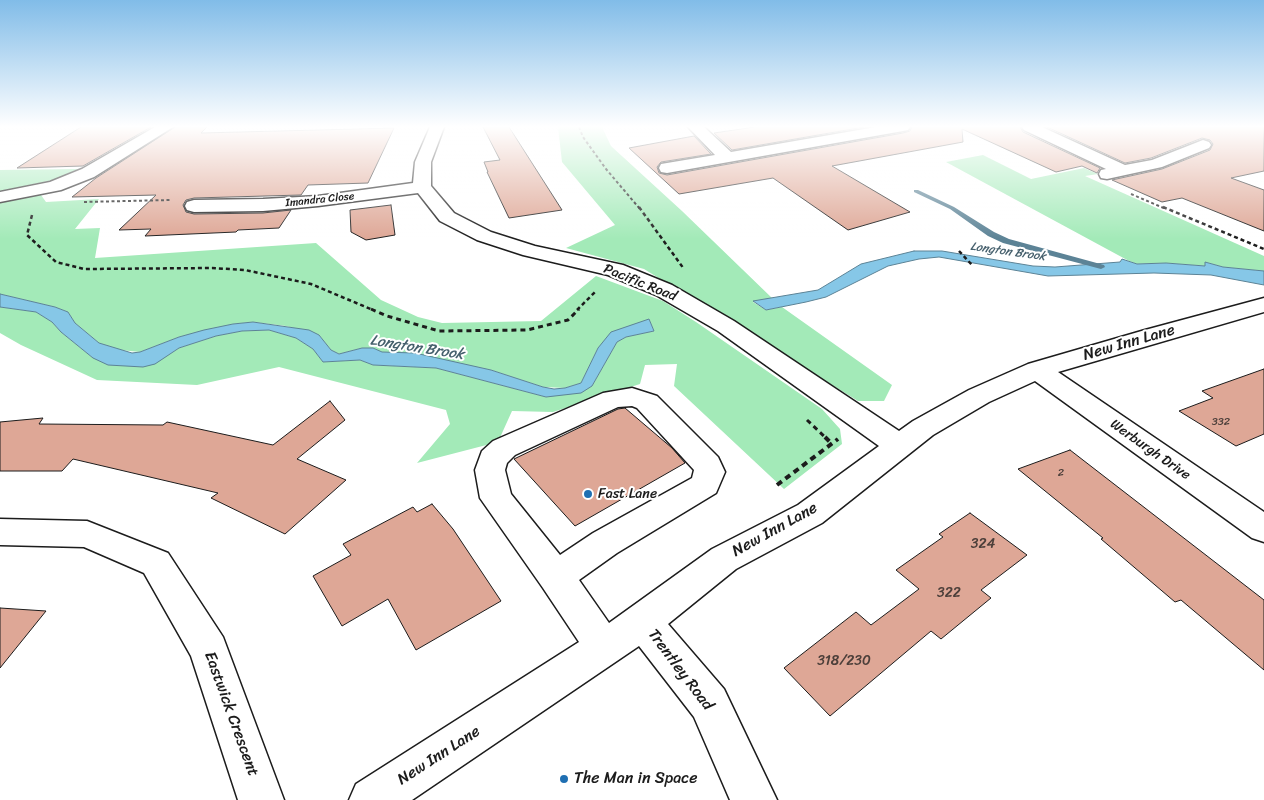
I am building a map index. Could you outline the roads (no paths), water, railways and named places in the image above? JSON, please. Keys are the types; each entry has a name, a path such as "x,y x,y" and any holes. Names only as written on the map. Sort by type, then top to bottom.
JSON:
{"street":[{"path":"0,197 55,186 88,173 103,164"},
{"path":"422,187 423,164"},
{"path":"667,168 689,164"},
{"path":"1110,164 1124,171"},
{"path":"1106,174 1154,164"},
{"name":"Imandra Close","path":"194,206 221,201 318,201 422,187"},
{"name":"Pacific Road","path":"422,187 447,217 484,236 530,251 615,270 664,290 726,326 898,446"},
{"name":"New Inn Lane","path":"372,800 643,622 724,559 810,514 923,428 979,396 1037,370 1264,305"},
{"name":"Werburgh Drive","path":"1037,370 1264,529"},
{"path":"556,577 605,543 705,485 709,479 710,472 707,465 647,402 640,399 613,399 504,448 493,459 490,470 496,498 556,577 604,648"},
{"name":"Eastwick Crescent","path":"0,532 87,534 156,563 209,650 261,800"},
{"name":"Trentley Road","path":"643,622 709,703 754,800"}],"water":[{"path":"914,251 942,251 1033,266 1055,267 1120,262 1122,259 1137,264 1166,263 1205,266 1205,262 1223,267 1264,271 1264,285 1211,275 1154,273 1048,276 939,257 919,259 888,266 826,297 806,302 766,310 753,301 818,290 861,264"},
{"path":"0,294 55,307 68,312 75,323 99,343 132,353 204,330 253,322 309,330 319,335 331,350 339,354 362,348 373,348 382,352 415,353 491,370 554,389 581,383 598,348 611,332 649,319 654,331 626,337 617,342 592,386 581,393 546,397 436,368 373,365 360,360 323,362 313,349 296,338 269,330 242,331 216,336 179,348 155,364 143,367 108,365 93,358 61,332 52,322 36,312 0,307"}],"waterway":[{"name":"Longton Brook","path":"916,191 952,208 991,234 1006,241 1101,267"}],"place":[{"name":"Fast Lane","path":"588,494"},
{"name":"The Man in Space","path":"564,779"}]}
